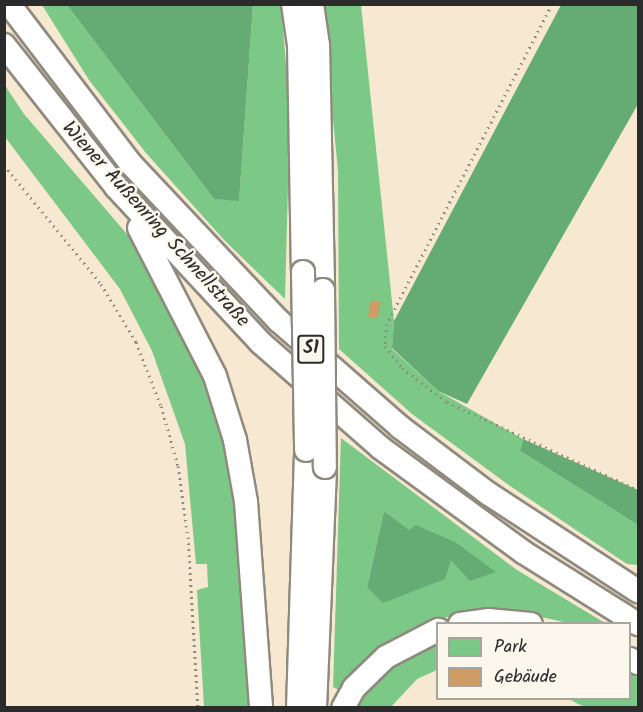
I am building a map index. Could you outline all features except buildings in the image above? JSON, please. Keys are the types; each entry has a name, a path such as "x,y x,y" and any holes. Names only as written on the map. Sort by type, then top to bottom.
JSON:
{"highway":[{"name":"Wiener Außenring Schnellstraße","path":"9,4 73,93 200,242 279,321 400,427 480,487 639,591"},
{"path":"29,4 73,93"},
{"path":"293,4 299,45 306,450 298,708"},
{"path":"312,4 318,45 325,467 315,708"},
{"name":"Wiener Außenring Schnellstraße","path":"4,45 116,187 261,343 381,448 523,552 639,624"},
{"path":"116,187 215,376 236,440 246,502 261,708"},
{"path":"474,622 488,620 510,622"},
{"path":"343,708 354,688 386,657 436,631"}],"path":[{"path":"552,4 387,324 385,346 402,368 447,402 639,490"},
{"path":"4,165 101,284 136,342 161,406 178,466 188,537 198,708"}],"green space":[{"path":"42,5 67,5 214,199 239,200 253,5 281,5 290,112 285,299 225,241 146,153 89,80"},
{"path":"67,5 253,5 239,201 214,199"},
{"path":"322,5 361,5 394,321 392,349 438,391 523,439 520,451 638,525 638,565 627,564 510,486 412,414 339,349 338,171"},
{"path":"561,5 638,5 638,104 467,404 438,391 392,348 394,321"},
{"path":"4,84 24,114 144,254 212,391 230,452 255,707 204,707 197,590 208,587 207,564 196,564 185,444 152,351 120,289 5,137"},
{"path":"341,438 517,570 603,622 564,622 533,615 463,613 428,622 396,638 366,661 341,691 333,687","holes":["384,511 409,531 495,572 450,559 367,587"]},
{"path":"523,439 638,490 638,525 520,451"},
{"path":"384,511 409,530 416,525 455,542 496,572 470,581 451,560 445,579 383,603 367,587"},
{"path":"436,639 436,670 417,679 391,707 354,708 367,687 398,658"},
{"path":"631,670 638,673 638,707 584,707 571,700 631,700"}]}
